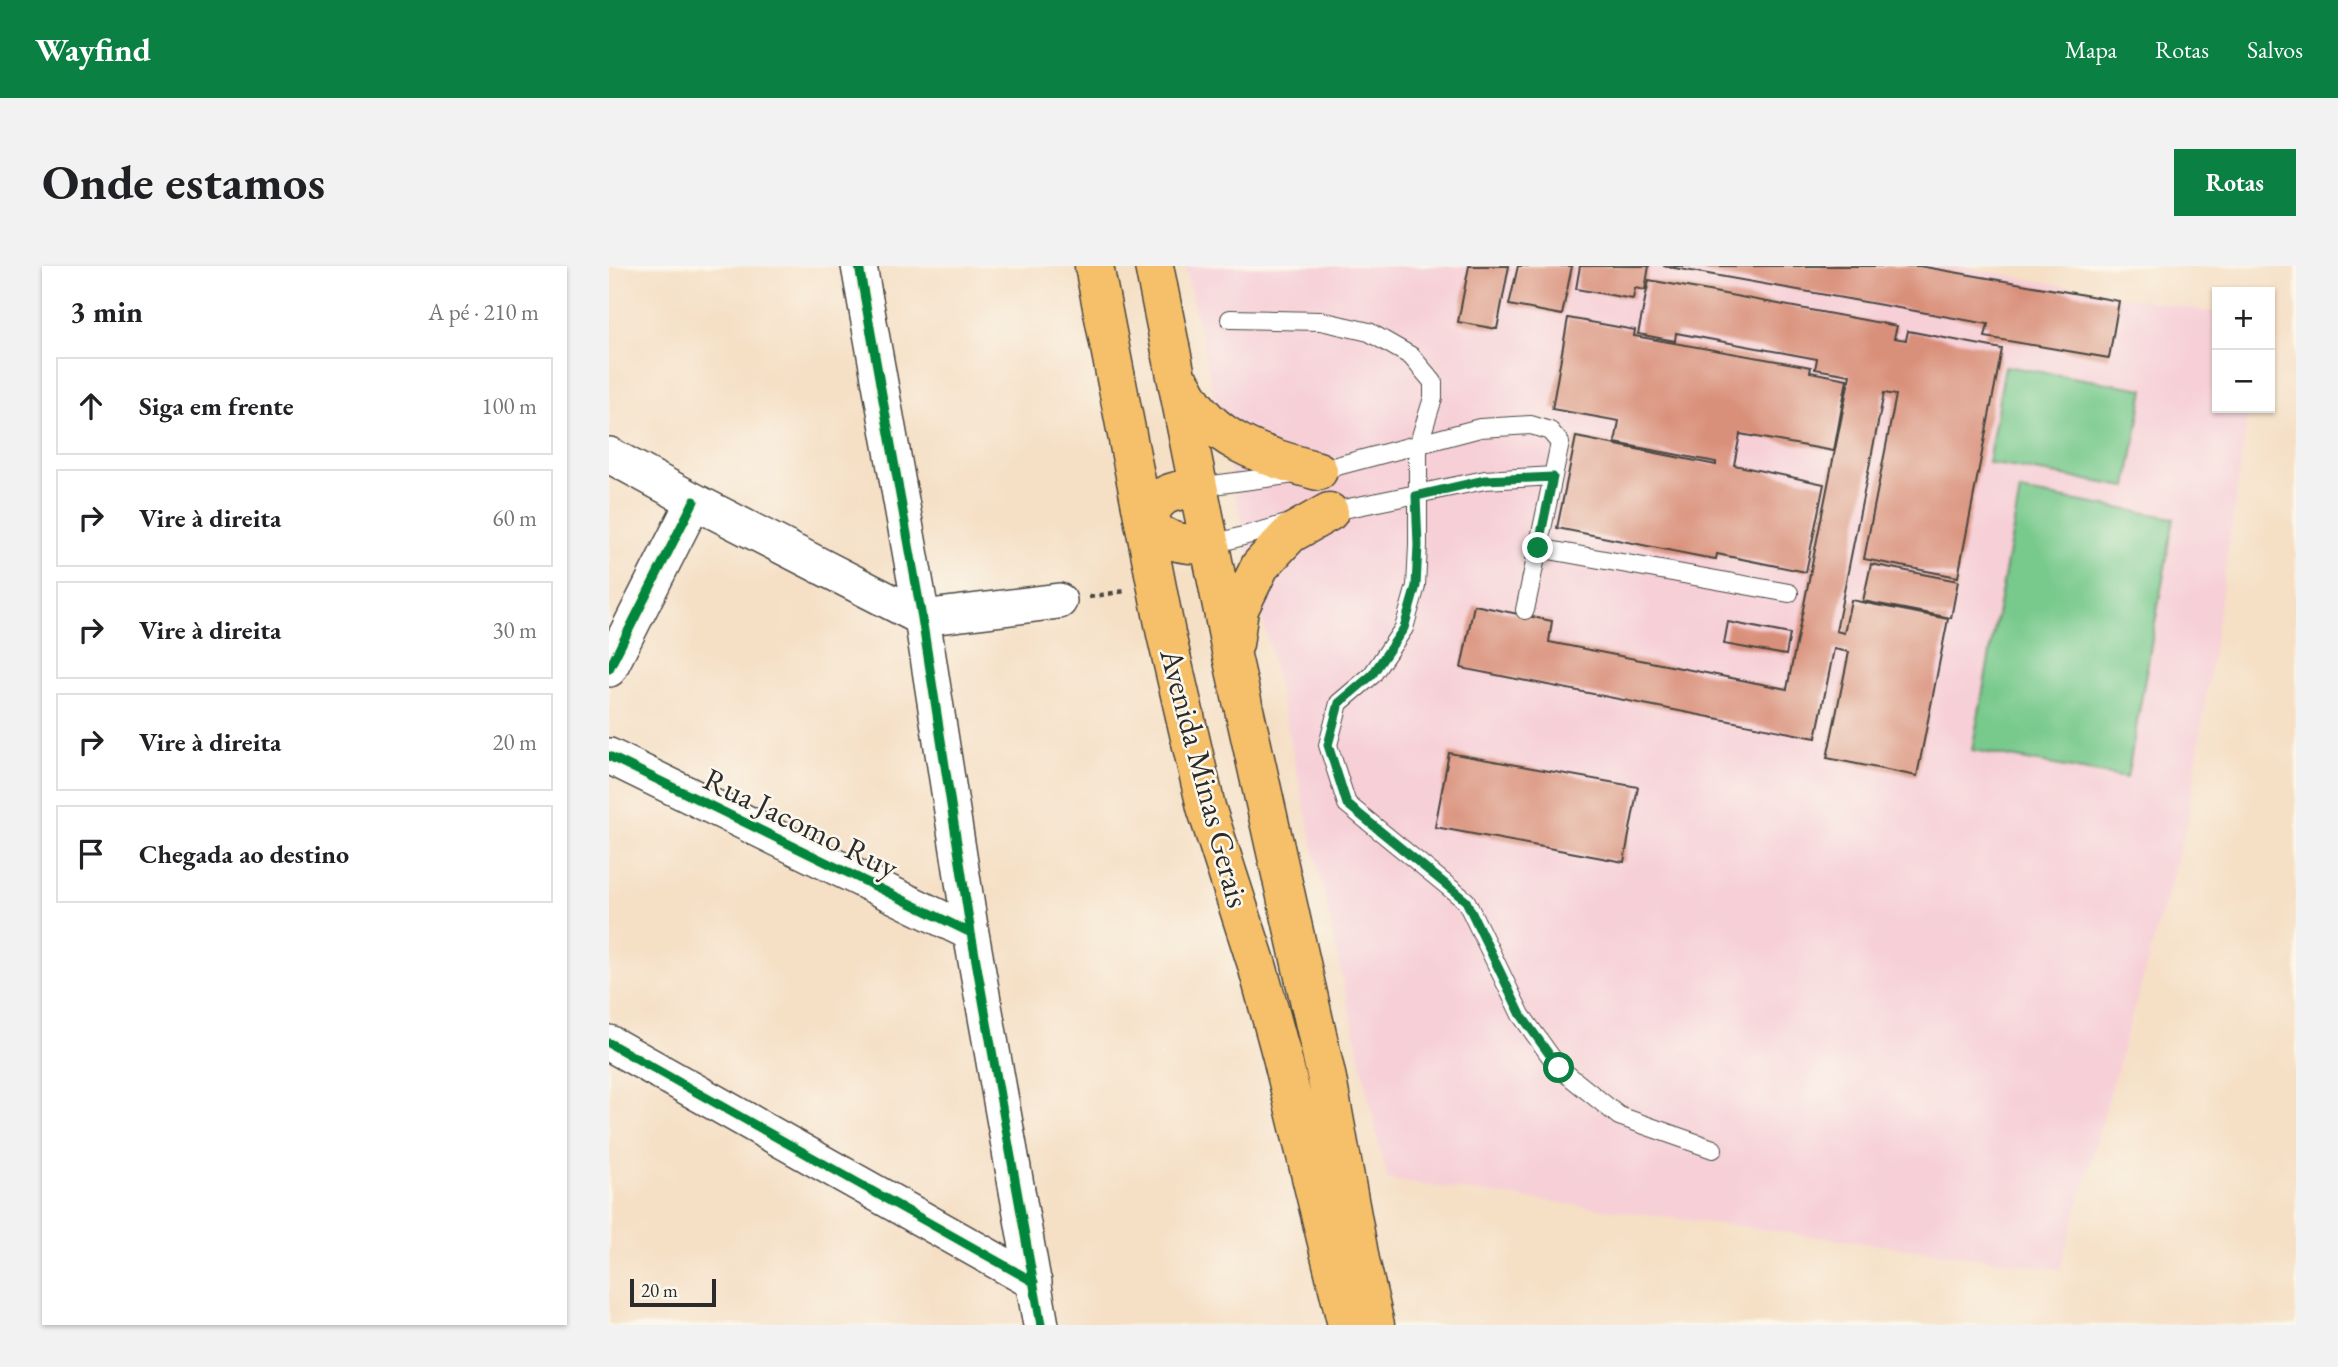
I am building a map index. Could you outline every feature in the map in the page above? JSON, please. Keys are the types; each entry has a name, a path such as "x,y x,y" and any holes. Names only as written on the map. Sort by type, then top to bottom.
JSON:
{"highway":[{"name":"Avenida Minas Gerais","path":"1094,266 1157,586 1206,807 1257,965 1282,1057 1346,1325"},
{"name":"Avenida Minas Gerais","path":"1154,266 1232,656 1328,1079 1360,1260 1375,1325"},
{"path":"1175,369 1189,398 1209,423 1234,442 1273,458 1318,471"},
{"path":"1198,487 1172,492 1155,502 1144,523 1162,537 1184,545 1210,545"},
{"path":"1232,656 1239,609 1260,566 1290,534 1329,512"}],"street":[{"path":"853,270 922,618 971,933 1041,1325"},
{"path":"609,455 694,502 922,618 1059,601"},
{"path":"609,669 694,502"},
{"name":"Rua Jacomo Ruy","path":"609,756 971,933"},
{"path":"609,1043 1034,1282"}],"lane":[{"path":"1230,319 1321,321 1369,332 1411,356 1433,382 1433,398 1417,446 1416,586 1404,628 1372,675 1339,703 1328,745 1347,804 1466,901 1521,1015 1559,1068 1619,1116 1713,1149"},
{"path":"1198,487 1318,471 1480,428 1531,425 1550,431 1560,443 1525,610"},
{"path":"1210,545 1329,512 1485,480 1553,477"},
{"path":"1538,548 1789,593"}],"path":[{"path":"1059,601 1157,586"}],"shaded area":[{"path":"1185,266 1955,266 2212,312 2212,413 2248,413 2188,820 2060,1269 1387,1180"}],"green space":[{"path":"2005,366 2144,389 2127,487 1988,463"},
{"path":"2020,491 2174,518 2127,778 1972,750"}],"building":[{"path":"1469,266 1509,266 1497,329 1458,322"},
{"path":"1518,266 1572,266 1562,315 1509,305"},
{"path":"1580,266 1649,266 1645,290 1635,288 1633,299 1576,289"},
{"path":"1663,266 1919,266 2119,301 2109,358 1985,337 1988,324"},
{"path":"1649,280 1897,326 1894,338 1906,340 1908,331 2002,349 1958,577 1864,559 1896,395 1884,393 1836,631 1844,633 1851,600 1948,619 1917,776 1827,758 1849,652 1834,649 1816,738 1461,668 1474,605 1552,621 1549,642 1787,689 1850,375 1815,369 1817,359 1676,333 1675,341 1638,334"},
{"path":"1568,318 1635,330 1634,336 1811,367 1810,372 1847,379 1834,451 1740,434 1734,465 1824,484 1806,572 1717,554 1716,559 1703,557 1557,528 1576,437 1716,465 1716,462 1615,443 1619,421 1552,409"},
{"path":"1871,564 1958,581 1951,618 1863,601"},
{"path":"1728,622 1790,634 1786,655 1724,644"},
{"path":"1449,753 1638,787 1624,862 1435,827"}],"cycle path":[{"path":"859,266 922,618 971,933 1041,1325"},
{"path":"609,669 694,501"},
{"path":"609,756 971,933"},
{"path":"609,1043 1034,1282"}],"route":[{"path":"1538,548 1553,477 1485,480 1416,496 1416,586 1404,628 1372,675 1339,703 1328,745 1347,804 1466,901 1521,1015 1559,1068"}]}
